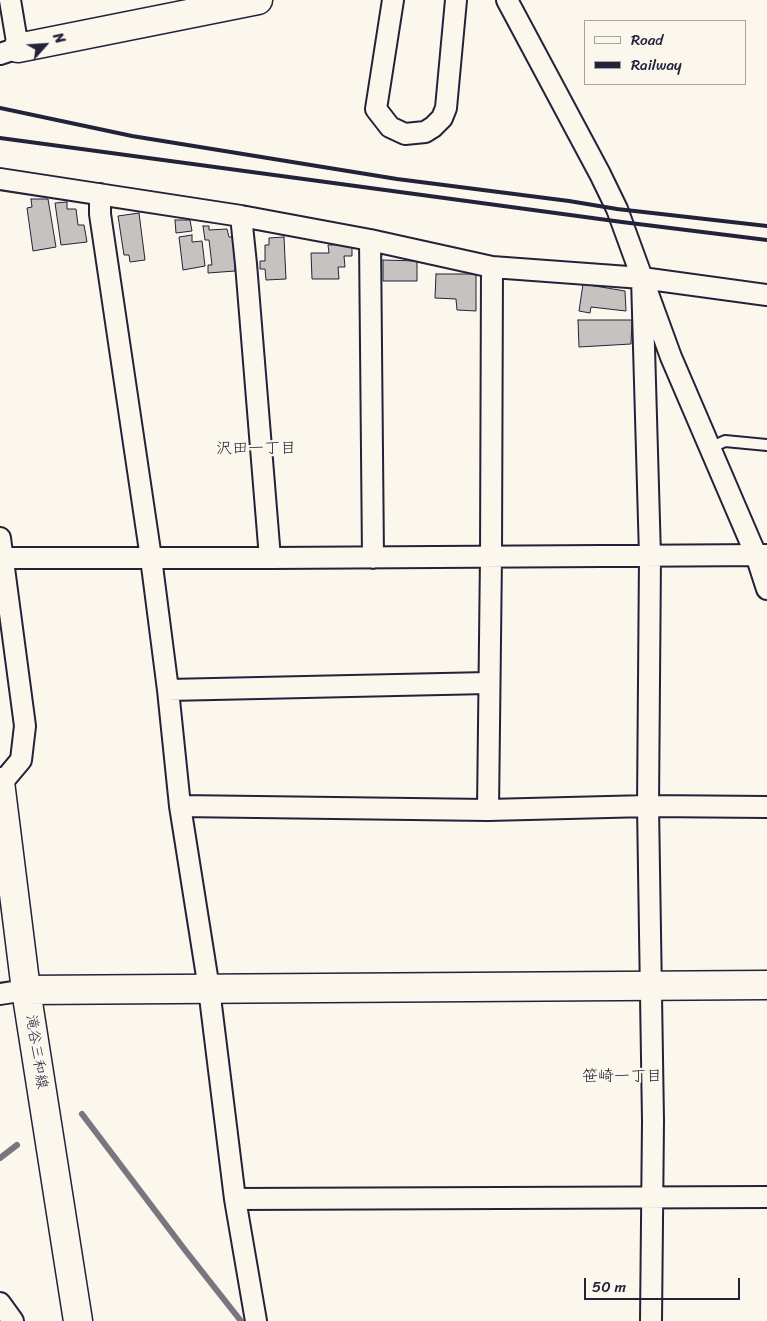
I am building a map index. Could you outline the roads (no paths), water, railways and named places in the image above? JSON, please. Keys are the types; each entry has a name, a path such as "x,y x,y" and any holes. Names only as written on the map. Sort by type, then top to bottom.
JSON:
{"street":[{"path":"10,0 9,51 165,9 258,0"},
{"path":"393,0 376,109 390,127 405,134 425,132 433,127 442,118 446,108 456,0"},
{"path":"506,0 600,174 622,222 671,357 710,448 761,555 767,589"},
{"path":"0,179 241,216 370,240 492,267 642,278 767,295"},
{"path":"100,194 100,214 151,558 168,690 180,806 209,989 235,1199 256,1321"},
{"path":"241,216 270,558"},
{"path":"370,240 373,558"},
{"path":"488,810 492,267"},
{"path":"642,278 650,556 648,806 652,985 653,1197 651,1321"},
{"path":"0,538 25,726 21,760 0,784"},
{"path":"3,558 761,555"},
{"path":"168,690 488,683"},
{"name":"滝谷三和線","path":"0,784 13,992 78,1321"},
{"path":"180,806 488,810 648,806 767,807"},
{"path":"13,992 767,985"},
{"path":"235,1199 767,1196"},
{"path":"0,1303 13,1321"}],"lane":[{"path":"710,448 725,441 767,445"}],"waterway":[{"path":"82,1114 241,1321"},
{"path":"0,1158 17,1145"}],"railway":[{"path":"0,108 132,136 397,179 617,209 767,226"},
{"path":"0,138 767,240"}],"district":[{"name":"沢田一丁目","path":"256,449"},
{"name":"笹崎一丁目","path":"622,1077"}]}
